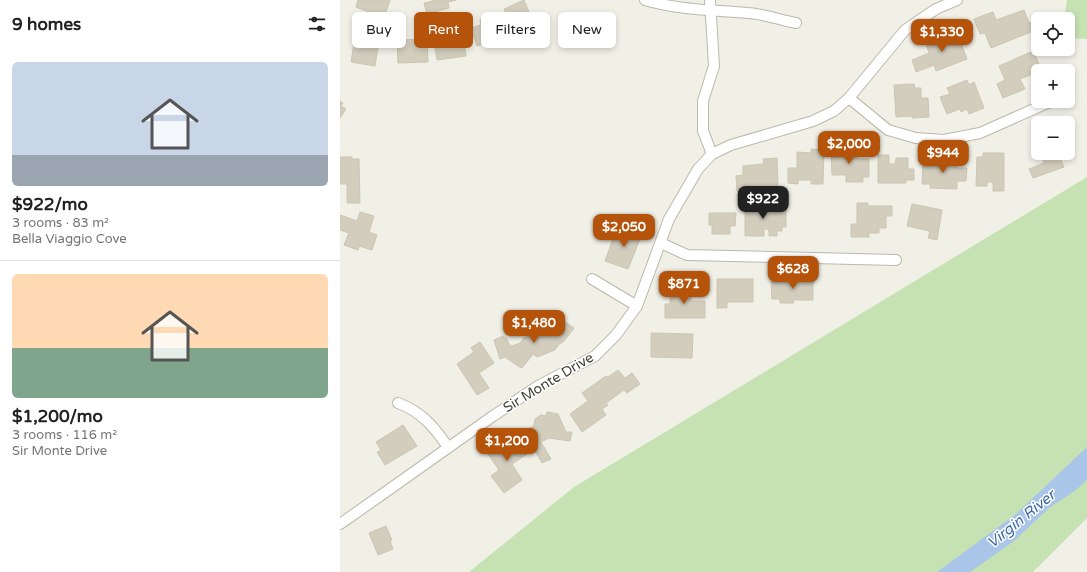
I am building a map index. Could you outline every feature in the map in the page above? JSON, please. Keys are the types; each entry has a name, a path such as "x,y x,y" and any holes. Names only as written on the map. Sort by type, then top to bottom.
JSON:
{"street":[{"path":"645,0 658,4 711,11 749,13 796,23"},
{"path":"710,0 714,66 703,102 703,132 712,154"},
{"name":"Sir Monte Drive","path":"340,524 448,447 538,386 595,356 616,335 637,306 669,219 698,169 712,154 731,145 813,121 834,111 849,98 905,30 936,9 957,0"},
{"path":"849,98 888,130 916,138 944,140 980,133 1036,108"},
{"path":"661,243 687,255 896,260"},
{"path":"592,279 637,306"},
{"path":"398,403 423,417 433,427 448,447"}],"green space":[{"path":"1067,0 1087,0 1087,39 1075,38 1075,12 1065,12"},
{"path":"1087,177 1087,518 1033,572 469,572 574,487"}],"water":[{"name":"Virgin River","path":"1087,447 1087,480 1076,490 1049,508 1014,541 970,572 937,572 1016,514"}],"building":[{"path":"358,0 390,0 386,12 369,12 356,7"},
{"path":"456,0 448,2 449,8 434,12 426,12 424,3"},
{"path":"524,0 529,12 505,12 504,9"},
{"path":"1024,10 1029,23 1031,22 1031,32 991,48 985,33 980,34 974,19 993,12 996,20"},
{"path":"481,25 481,45 477,46 473,34 473,27"},
{"path":"956,30 967,59 936,71 934,65 916,72 912,60 929,53 926,44 940,38 940,36"},
{"path":"414,39 414,48 427,48 428,62 398,63 397,48 406,48 406,40"},
{"path":"353,48 378,48 375,66 351,62"},
{"path":"435,48 465,48 466,56 437,60"},
{"path":"1031,52 1031,56 1035,56 1039,64 1031,64 1031,74 1020,79 1025,89 1003,98 997,84 1005,80 999,66"},
{"path":"967,80 969,85 974,82 984,108 969,114 967,109 961,112 960,109 947,114 940,97 950,94 947,88"},
{"path":"914,84 915,88 921,88 921,98 928,98 929,117 896,117 894,85"},
{"path":"340,101 343,103 341,106 346,109 340,118"},
{"path":"831,148 857,148 857,159 869,159 869,177 863,177 863,182 846,182 846,175 832,175"},
{"path":"811,149 824,150 823,184 811,184 811,180 798,180 798,184 788,183 788,168 797,168 797,152 811,153"},
{"path":"983,153 1004,153 1004,191 993,191 993,182 987,182 987,186 976,186 977,157 983,157"},
{"path":"878,155 889,155 889,164 895,164 896,158 908,158 908,169 914,169 914,180 906,180 906,183 878,183"},
{"path":"340,157 352,157 352,159 359,159 360,203 347,203 347,184 340,184"},
{"path":"777,158 778,188 737,191 736,176 743,175 743,166 764,164 763,159"},
{"path":"929,159 938,159 938,166 943,166 944,159 957,160 957,168 967,168 966,181 957,181 957,189 930,188 930,184 922,184 923,162 929,162"},
{"path":"1043,160 1061,160 1064,167 1033,178 1029,169 1044,163"},
{"path":"745,203 771,203 771,210 786,210 786,227 782,227 782,231 777,231 777,236 769,236 769,229 764,229 764,236 745,236"},
{"path":"857,203 868,203 868,206 892,206 892,216 886,216 886,228 879,228 879,233 869,233 869,237 851,237 851,224 857,224"},
{"path":"912,204 942,210 937,240 928,238 930,231 907,226"},
{"path":"360,212 374,216 369,232 377,235 372,250 359,246 358,250 344,245 349,233 340,230 340,215 357,221"},
{"path":"709,213 736,213 735,226 730,226 730,234 712,234 712,225 709,225"},
{"path":"627,225 634,228 633,231 642,234 628,269 605,261 615,233 623,236"},
{"path":"717,279 753,279 753,302 727,302 727,308 717,308"},
{"path":"777,279 813,279 813,300 793,300 794,303 780,303 780,299 772,299 771,282 778,282"},
{"path":"676,284 691,284 691,301 705,301 705,318 665,318 665,304 670,304 670,294 676,294"},
{"path":"561,319 574,328 555,350 537,357 533,354 521,368 505,357 500,359 494,340 503,336 512,346 520,343 524,338 549,329 554,322"},
{"path":"651,333 693,334 692,358 651,357"},
{"path":"480,342 494,363 479,373 489,388 477,395 457,364 474,352 471,348"},
{"path":"618,370 625,378 632,373 640,384 627,393 624,390 606,403 608,405 602,409 606,415 582,432 570,414 588,401 582,393 606,376 608,377"},
{"path":"547,412 558,414 566,432 572,432 570,441 549,438 541,442 551,459 542,463 529,441 539,436 531,435 528,429 534,426 535,419 541,415 546,416"},
{"path":"403,425 417,446 385,465 377,452 381,450 376,442"},
{"path":"514,434 527,454 512,464 522,480 504,493 491,476 499,470 486,451"},
{"path":"386,526 392,540 390,541 393,549 378,555 369,533"}]}
